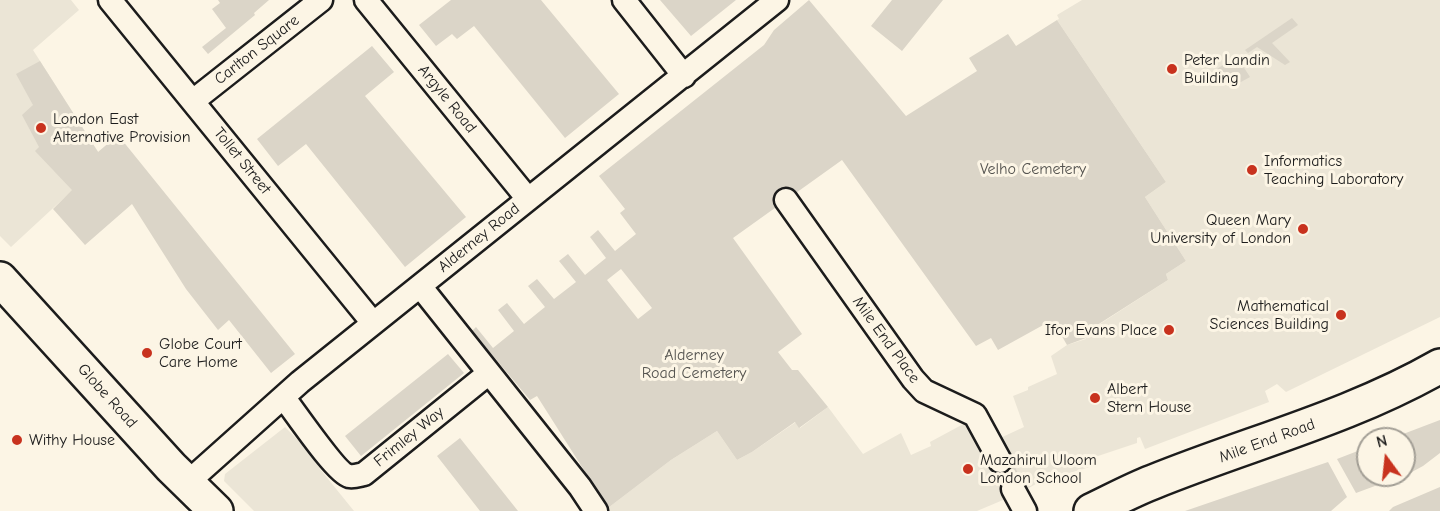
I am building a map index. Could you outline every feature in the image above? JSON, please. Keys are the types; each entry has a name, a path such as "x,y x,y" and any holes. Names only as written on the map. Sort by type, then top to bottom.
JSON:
{"main road":[{"name":"Globe Road","path":"4,291 216,511"},
{"name":"Mile End Road","path":"1091,511 1151,483 1347,411 1404,386 1440,366"}],"street":[{"name":"Tollet Street","path":"110,0 373,323"},
{"name":"Carlton Square","path":"193,101 321,0"},
{"name":"Argyle Road","path":"366,0 528,199"},
{"path":"624,0 684,76"},
{"name":"Alderney Road","path":"188,483 300,382 777,0"},
{"name":"Mile End Place","path":"786,200 912,379 924,391 975,415 1000,461"},
{"path":"420,286 580,487 596,511"},
{"name":"Frimley Way","path":"284,398 337,467 350,476 356,476 364,474 489,373"},
{"path":"1013,489 1025,511"}],"shaded area":[{"name":"London East Alternative Provision","path":"0,0 71,0 79,10 33,50 104,161 11,247 0,236"},
{"name":"Queen Mary University of London","path":"1082,0 1440,0 1440,317 1286,392 1277,384 1265,391 1269,402 1145,449 1140,437 1137,438 1137,443 1095,457 1097,465 1041,481 1022,492 977,511 604,511 671,460 717,431 737,460 796,422 800,428 828,407 863,454 901,433 911,455 931,446 930,442 969,421 983,446 1024,427 1013,396 1057,374 1051,356 1067,345 1086,339 1083,328 1090,326 1092,329 1168,280 1166,274 1186,261 1145,197 1166,182 1057,20 1059,19 1057,15"},
{"path":"285,427 309,451 320,469 354,511 254,511 224,481 225,474"}],"green space":[{"path":"218,0 269,0 254,13 255,15 208,54 202,47 226,28 212,9 220,3"},
{"path":"451,0 541,0 619,94 565,138 474,26 457,39 452,34 436,46 419,25"},
{"path":"660,0 736,0 691,36"},
{"path":"809,0 906,116 977,71 969,58 1008,34 1016,46 1057,20 1166,182 1145,197 1186,261 1166,274 1168,280 1091,329 1090,326 1084,328 1086,338 1067,345 1056,326 1049,330 1045,324 998,350 991,338 976,346 842,160 733,238 802,334 778,352 792,370 798,370 828,407 799,428 795,422 737,460 717,431 671,460 608,508 537,396 530,400 472,331 476,327 493,348 514,331 498,310 507,303 524,324 545,307 528,286 537,279 554,299 576,282 559,261 568,254 585,275 606,258 590,237 598,230 615,251 636,234 620,213 625,209 599,176 764,45 774,30","holes":["621,269 652,308 638,319 607,280"]},
{"path":"892,0 943,0 902,51 871,26"},
{"path":"1292,18 1298,25 1272,43 1290,62 1285,65 1257,47 1248,53 1245,50"},
{"path":"372,46 394,72 365,96 466,217 405,267 306,144 278,166 257,139"},
{"path":"1239,54 1242,58 1239,60 1250,77 1230,88 1217,69"},
{"path":"40,61 98,152 118,135 295,354 271,373 229,320 218,330 186,289 132,204 85,245 53,209 72,190 35,151 39,147 22,115 33,105 16,74"},
{"path":"448,354 464,373 361,456 345,436"},
{"path":"1440,420 1440,453 1416,470 1416,429"},
{"path":"460,438 518,511 480,511 437,456"},
{"path":"1356,452 1356,487 1372,487 1356,493 1337,459"},
{"path":"1328,462 1347,497 1331,511 1185,511"},
{"path":"1440,487 1440,511 1389,511 1393,507"}],"tunnel":[{"path":"1000,461 1013,489"}],"place":[{"name":"Peter Landin Building","path":"1172,69"},
{"name":"London East Alternative Provision","path":"41,128"},
{"name":"Informatics Teaching Laboratory","path":"1252,170"},
{"name":"Queen Mary University of London","path":"1303,229"},
{"name":"Mathematical Sciences Building","path":"1341,315"},
{"name":"Ifor Evans Place","path":"1169,330"},
{"name":"Globe Court Care Home","path":"147,353"},
{"name":"Albert Stern House","path":"1095,398"},
{"name":"Withy House","path":"17,440"},
{"name":"Mazahirul Uloom London School","path":"968,469"}],"park label":[{"name":"Velho Cemetery","path":"1033,169"},
{"name":"Alderney Road Cemetery","path":"694,364"}]}
